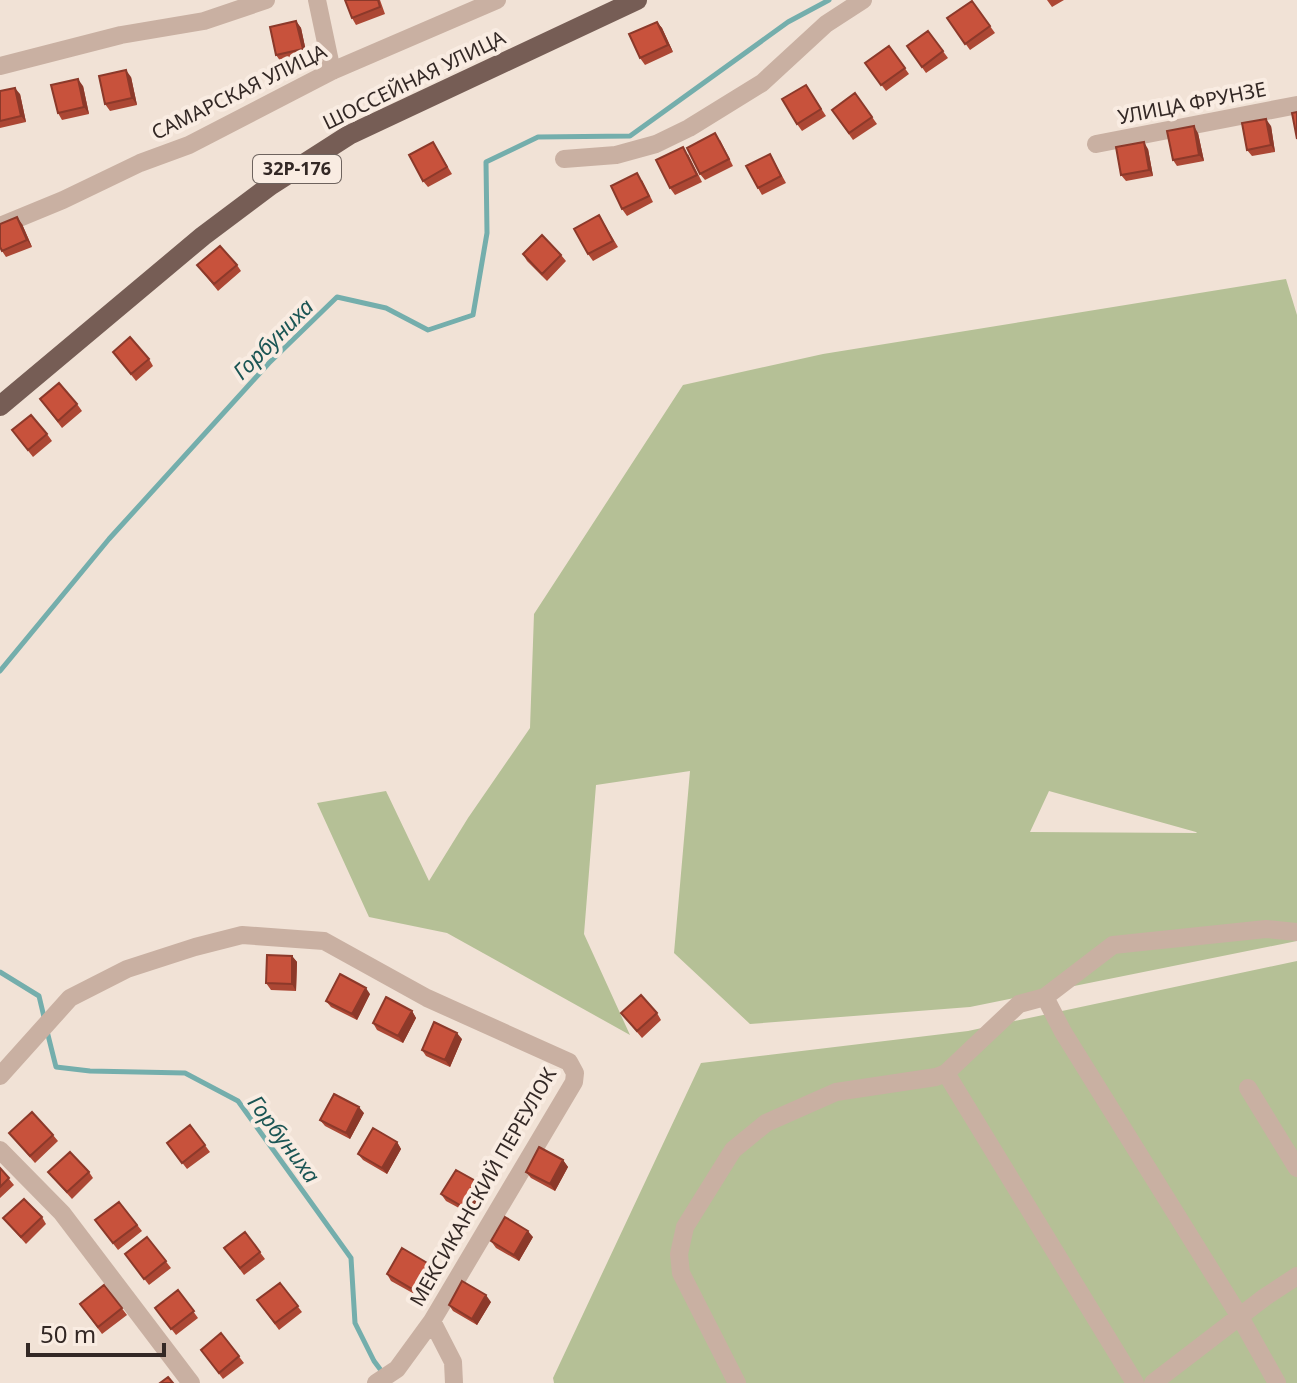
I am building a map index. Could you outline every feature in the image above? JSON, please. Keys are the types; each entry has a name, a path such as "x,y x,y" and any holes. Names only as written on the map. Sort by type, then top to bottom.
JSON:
{"main road":[{"name":"ШОССЕЙНАЯ УЛИЦА","path":"0,406 203,236 271,185 349,135 637,0"}],"street":[{"path":"0,66 121,35 204,21 266,0"},
{"path":"317,0 332,71"},
{"name":"САМАРСКАЯ УЛИЦА","path":"0,226 140,163 189,145 332,71 497,0"},
{"path":"564,159 616,155 656,144 689,128 762,83 826,24 863,0"},
{"name":"УЛИЦА ФРУНЗЕ","path":"1096,144 1297,105"},
{"path":"737,1383 681,1273 679,1254 685,1227 733,1150 766,1123 836,1092 946,1073 1019,1004 1045,997 1113,945 1266,929 1297,932"},
{"name":"МЕКСИКАНСКИЙ ПЕРЕУЛОК","path":"0,1076 70,998 127,969 242,935 324,941 427,998 569,1062 575,1073 574,1082 432,1321 397,1369 376,1383"},
{"path":"1045,997 1063,1032 1240,1317 1277,1383"},
{"path":"946,1073 1135,1383"},
{"path":"1248,1088 1297,1168"},
{"path":"0,1150 62,1213 191,1383"},
{"path":"1153,1383 1297,1276"},
{"path":"432,1321 453,1362 454,1383"}],"green space":[{"path":"1286,279 1297,315 1297,941 970,1007 750,1024 674,953 690,771 596,785 584,934 630,1035 447,933 369,917 317,803 386,791 429,881 530,728 534,614 683,385 823,354","holes":["1049,791 1197,833 1030,832"]},
{"path":"1297,961 1297,1383 554,1383 553,1378 701,1063 968,1031"}],"building":[{"path":"345,0 378,0 380,7 352,18"},
{"path":"972,1 990,26 965,44 947,18"},
{"path":"296,21 303,49 276,55 270,27"},
{"path":"657,22 668,45 640,58 629,34"},
{"path":"928,31 943,51 922,67 907,46"},
{"path":"889,46 905,68 881,85 865,63"},
{"path":"126,70 132,98 105,104 99,76"},
{"path":"78,79 84,107 58,113 51,85"},
{"path":"806,85 821,109 797,124 782,99"},
{"path":"15,88 21,116 0,121 0,91"},
{"path":"855,93 872,117 849,133 832,110"},
{"path":"1297,112 1297,139 1292,113"},
{"path":"1266,119 1271,145 1247,150 1242,123"},
{"path":"1194,126 1199,155 1173,160 1167,131"},
{"path":"715,133 729,159 700,174 687,148"},
{"path":"433,142 447,167 423,181 409,155"},
{"path":"1144,142 1149,170 1121,175 1116,147"},
{"path":"683,147 697,175 670,188 656,160"},
{"path":"770,154 781,176 758,188 746,166"},
{"path":"637,173 649,196 622,209 611,186"},
{"path":"599,215 613,241 588,254 574,229"},
{"path":"17,217 27,240 2,251 0,224"},
{"path":"542,235 561,255 542,274 523,254"},
{"path":"220,246 237,265 214,284 197,265"},
{"path":"130,337 149,359 131,374 113,352"},
{"path":"59,383 77,404 58,421 40,399"},
{"path":"31,415 47,434 28,450 12,430"},
{"path":"267,955 292,956 292,984 266,983"},
{"path":"340,974 366,988 352,1014 326,1001"},
{"path":"641,995 657,1013 637,1031 621,1013"},
{"path":"386,997 412,1011 398,1036 373,1023"},
{"path":"434,1022 457,1033 445,1060 422,1050"},
{"path":"334,1094 359,1107 346,1133 320,1120"},
{"path":"32,1112 53,1135 30,1156 9,1133"},
{"path":"190,1125 205,1145 182,1163 167,1143"},
{"path":"373,1128 397,1142 382,1168 358,1154"},
{"path":"539,1147 563,1160 550,1184 526,1172"},
{"path":"70,1152 89,1172 67,1192 48,1172"},
{"path":"0,1168 9,1178 0,1187"},
{"path":"456,1170 479,1183 465,1208 441,1194"},
{"path":"24,1199 42,1217 21,1237 3,1218"},
{"path":"119,1202 137,1225 113,1243 95,1220"},
{"path":"505,1217 528,1231 514,1255 491,1241"},
{"path":"245,1232 260,1252 240,1268 224,1248"},
{"path":"147,1237 166,1261 144,1279 125,1254"},
{"path":"402,1248 429,1264 414,1290 387,1274"},
{"path":"462,1281 486,1295 472,1319 449,1305"},
{"path":"280,1283 298,1306 275,1323 257,1300"},
{"path":"104,1285 122,1308 98,1327 80,1304"},
{"path":"178,1290 194,1311 171,1329 155,1308"},
{"path":"221,1333 239,1356 219,1373 201,1350"}],"waterway":[{"name":"Горбуниха","path":"0,671 109,539 269,363 337,297 386,308 428,330 473,315 487,233 486,162 538,137 630,136 788,22 829,0"},
{"name":"Горбуниха","path":"0,972 39,996 44,1017"},
{"name":"Горбуниха","path":"47,1031 56,1067 90,1071 185,1073 238,1101 351,1258 355,1323 383,1373"}]}
